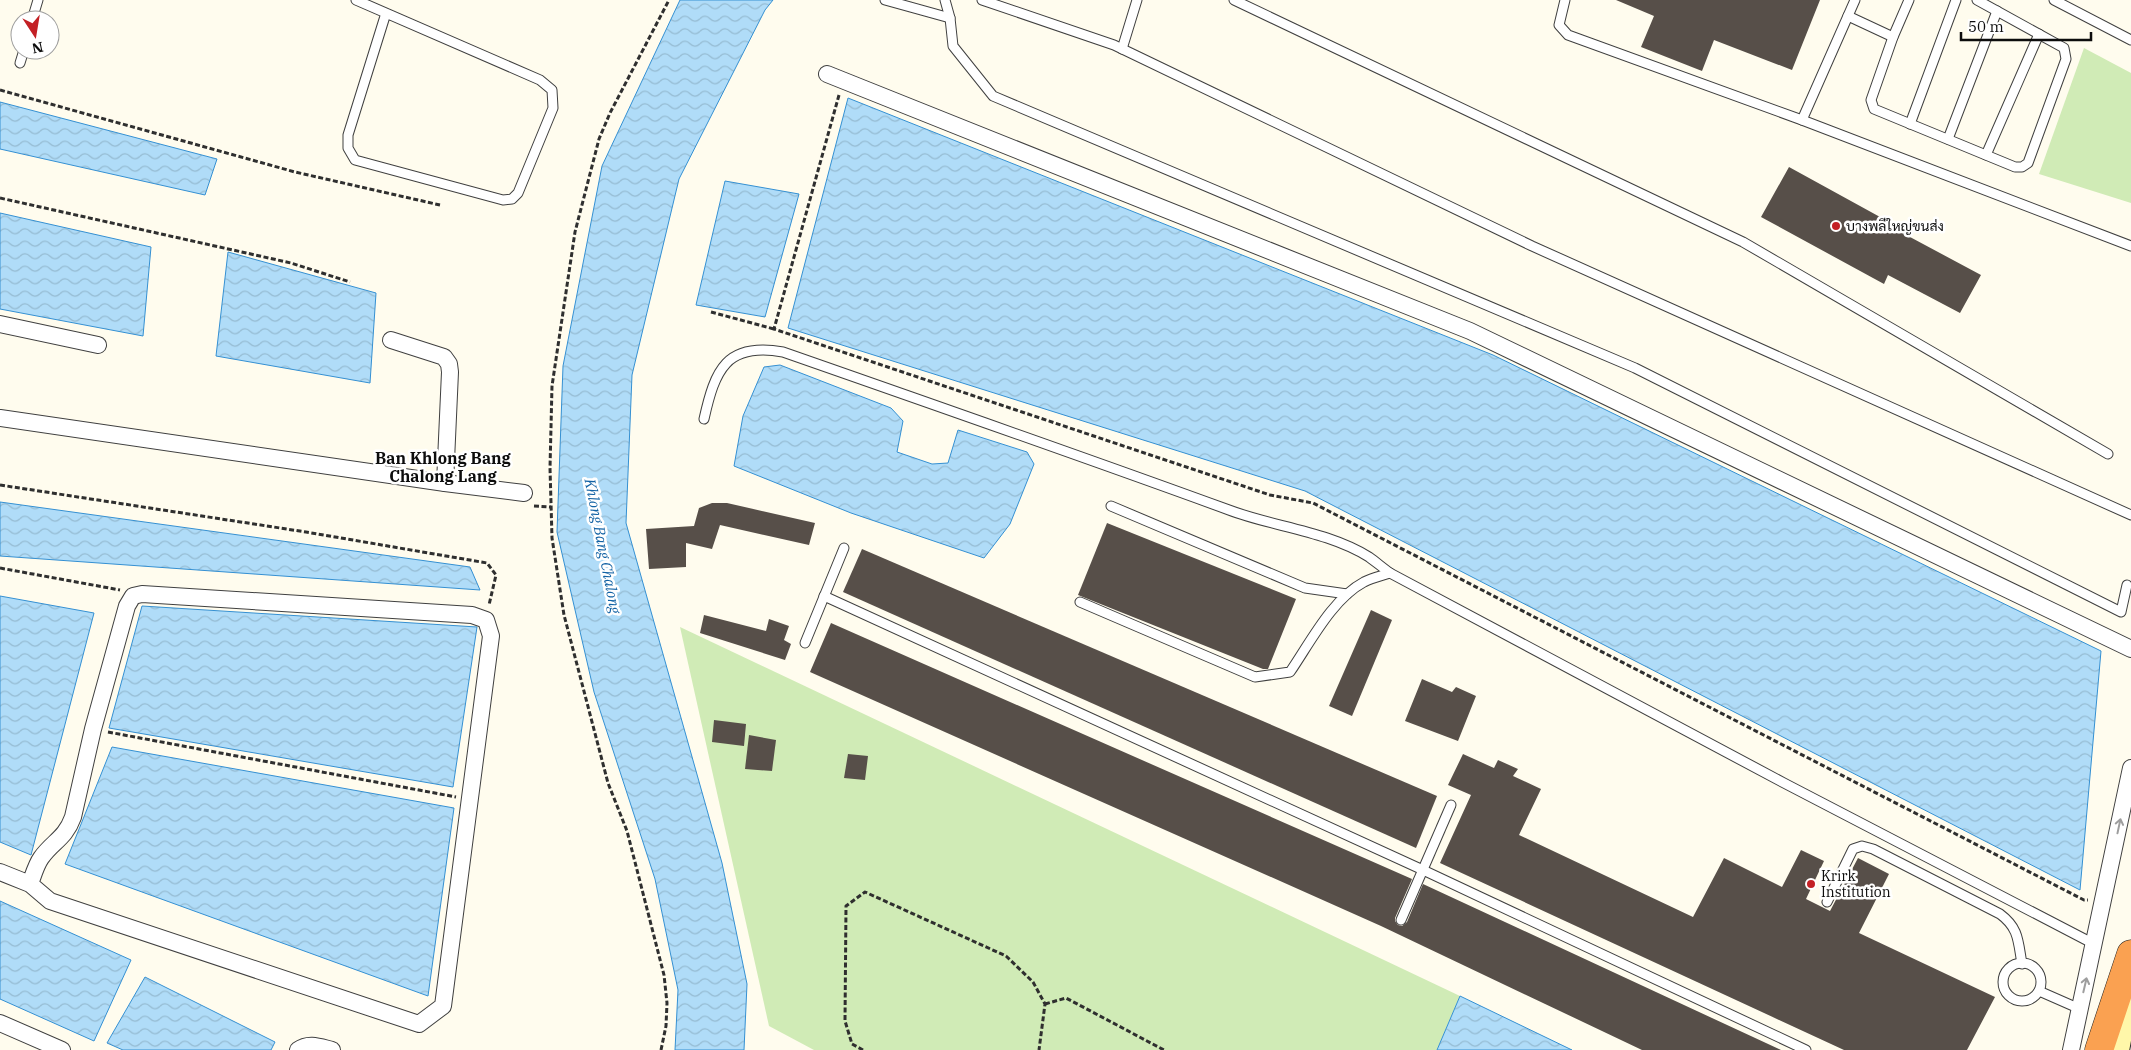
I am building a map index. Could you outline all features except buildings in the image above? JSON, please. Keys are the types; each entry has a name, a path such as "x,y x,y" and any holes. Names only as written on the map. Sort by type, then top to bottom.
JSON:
{"highway":[{"path":"2099,1050 2131,954"}],"main road":[{"path":"2117,1050 2131,980"}],"street":[{"path":"827,74 1470,331 2131,649"},
{"path":"0,324 98,345"},
{"path":"391,340 444,357 449,364 444,484"},
{"path":"0,418 444,484 524,493"},
{"path":"0,872 30,884 50,901 418,1024 443,1006 492,636 486,620 472,615 142,594 133,596 127,606 93,729 70,828 61,839 48,848 39,860 30,884"},
{"path":"2071,1050 2131,768"},
{"path":"0,1023 62,1050"},
{"path":"298,1050 304,1046 313,1045 332,1050"}],"lane":[{"path":"356,0 386,13 540,80 552,90 552,108 518,193 512,199 503,200 354,160 348,148 348,135 386,13"},
{"path":"885,0 950,18"},
{"path":"945,0 950,18 953,46 992,96 1635,368 2121,612 2127,585"},
{"path":"982,0 1122,49 1532,246 2131,515"},
{"path":"1122,49 1137,0"},
{"path":"1234,0 1743,242 2108,454"},
{"path":"1565,0 1559,25 1568,35 1802,120 2131,246"},
{"path":"1802,120 1855,0"},
{"path":"1909,0 1893,37 1871,100 1871,105 1874,109 1910,124 2015,167 2022,167 2028,163 2066,59 2064,48 1977,0"},
{"path":"1910,124 1956,0"},
{"path":"2054,0 2131,40"},
{"path":"1948,139 1997,11"},
{"path":"1848,16 1893,37"},
{"path":"1986,155 2039,34"},
{"path":"704,419 718,372 729,360 740,353 753,350 783,352 1037,440 1251,518 1294,528 1342,544 1368,557 1390,573 1784,784 2094,944"},
{"path":"1111,506 1305,588 1347,594"},
{"path":"805,642 844,548"},
{"path":"1080,602 1255,677 1290,672 1334,608 1347,594 1364,582 1390,573"},
{"path":"824,596 1423,870 1806,1050"},
{"path":"1401,920 1451,806"},
{"path":"1826,902 1853,849 1862,846 1874,849 2000,914 2011,922 2016,932 2022,964"},
{"path":"2022,964 2038,972 2040,984 2039,990 2030,999 2024,1001 2012,999 2004,990 2003,978 2010,968 2022,964"},
{"path":"2039,990 2080,1009"}],"path":[{"path":"661,1050 666,1026 667,1003 664,974 626,831 608,783 564,615 552,538 550,468 552,386 575,232 599,139 669,0"},
{"path":"0,90 295,172 440,205"},
{"path":"0,198 291,263 350,282"},
{"path":"710,312 774,329"},
{"path":"0,485 306,532 487,563 496,575 486,620"},
{"path":"0,568 142,594"},
{"path":"93,729 471,800"},
{"path":"864,1050 852,1044 845,1022 846,906 865,892 1006,956 1033,982 1045,1004 1039,1050"},
{"path":"1045,1004 1066,998 1164,1050"}],"green space":[{"path":"2084,48 2131,73 2131,203 2039,174"},
{"path":"680,627 1460,996 1437,1050 814,1050 769,1026"}],"water":[{"name":"Khlong Bang Chalong","path":"680,0 773,0 765,10 679,179 632,375 626,523 722,863 747,984 744,1050 675,1050 678,990 655,879 594,692 557,532 563,366 602,166"},
{"path":"848,98 1493,355 2101,651 2080,890 1305,491 788,328"},
{"path":"0,102 217,159 205,195 0,149"},
{"path":"725,181 799,194 765,317 696,305"},
{"path":"0,213 151,247 143,336 0,309"},
{"path":"228,252 376,293 370,383 216,356"},
{"path":"780,365 891,408 903,421 897,452 932,464 948,463 958,430 1027,452 1034,464 1010,524 984,558 851,513 734,466 743,416 764,367"},
{"path":"0,502 470,567 480,590 0,556"},
{"path":"0,596 94,613 31,855 0,842"},
{"path":"142,606 477,627 453,787 109,728"},
{"path":"112,747 454,808 428,996 65,864"},
{"path":"0,901 131,960 94,1041 0,999"},
{"path":"145,977 275,1042 271,1050 123,1050 107,1043"},
{"path":"1460,996 1572,1050 1437,1050"}],"place":[{"name":"บางพลีใหญ่ขนส่ง","path":"1836,226"},
{"name":"Krirk Institution","path":"1811,884"}],"district":[{"name":"Ban Khlong Bang Chalong Lang","path":"443,467"}]}
